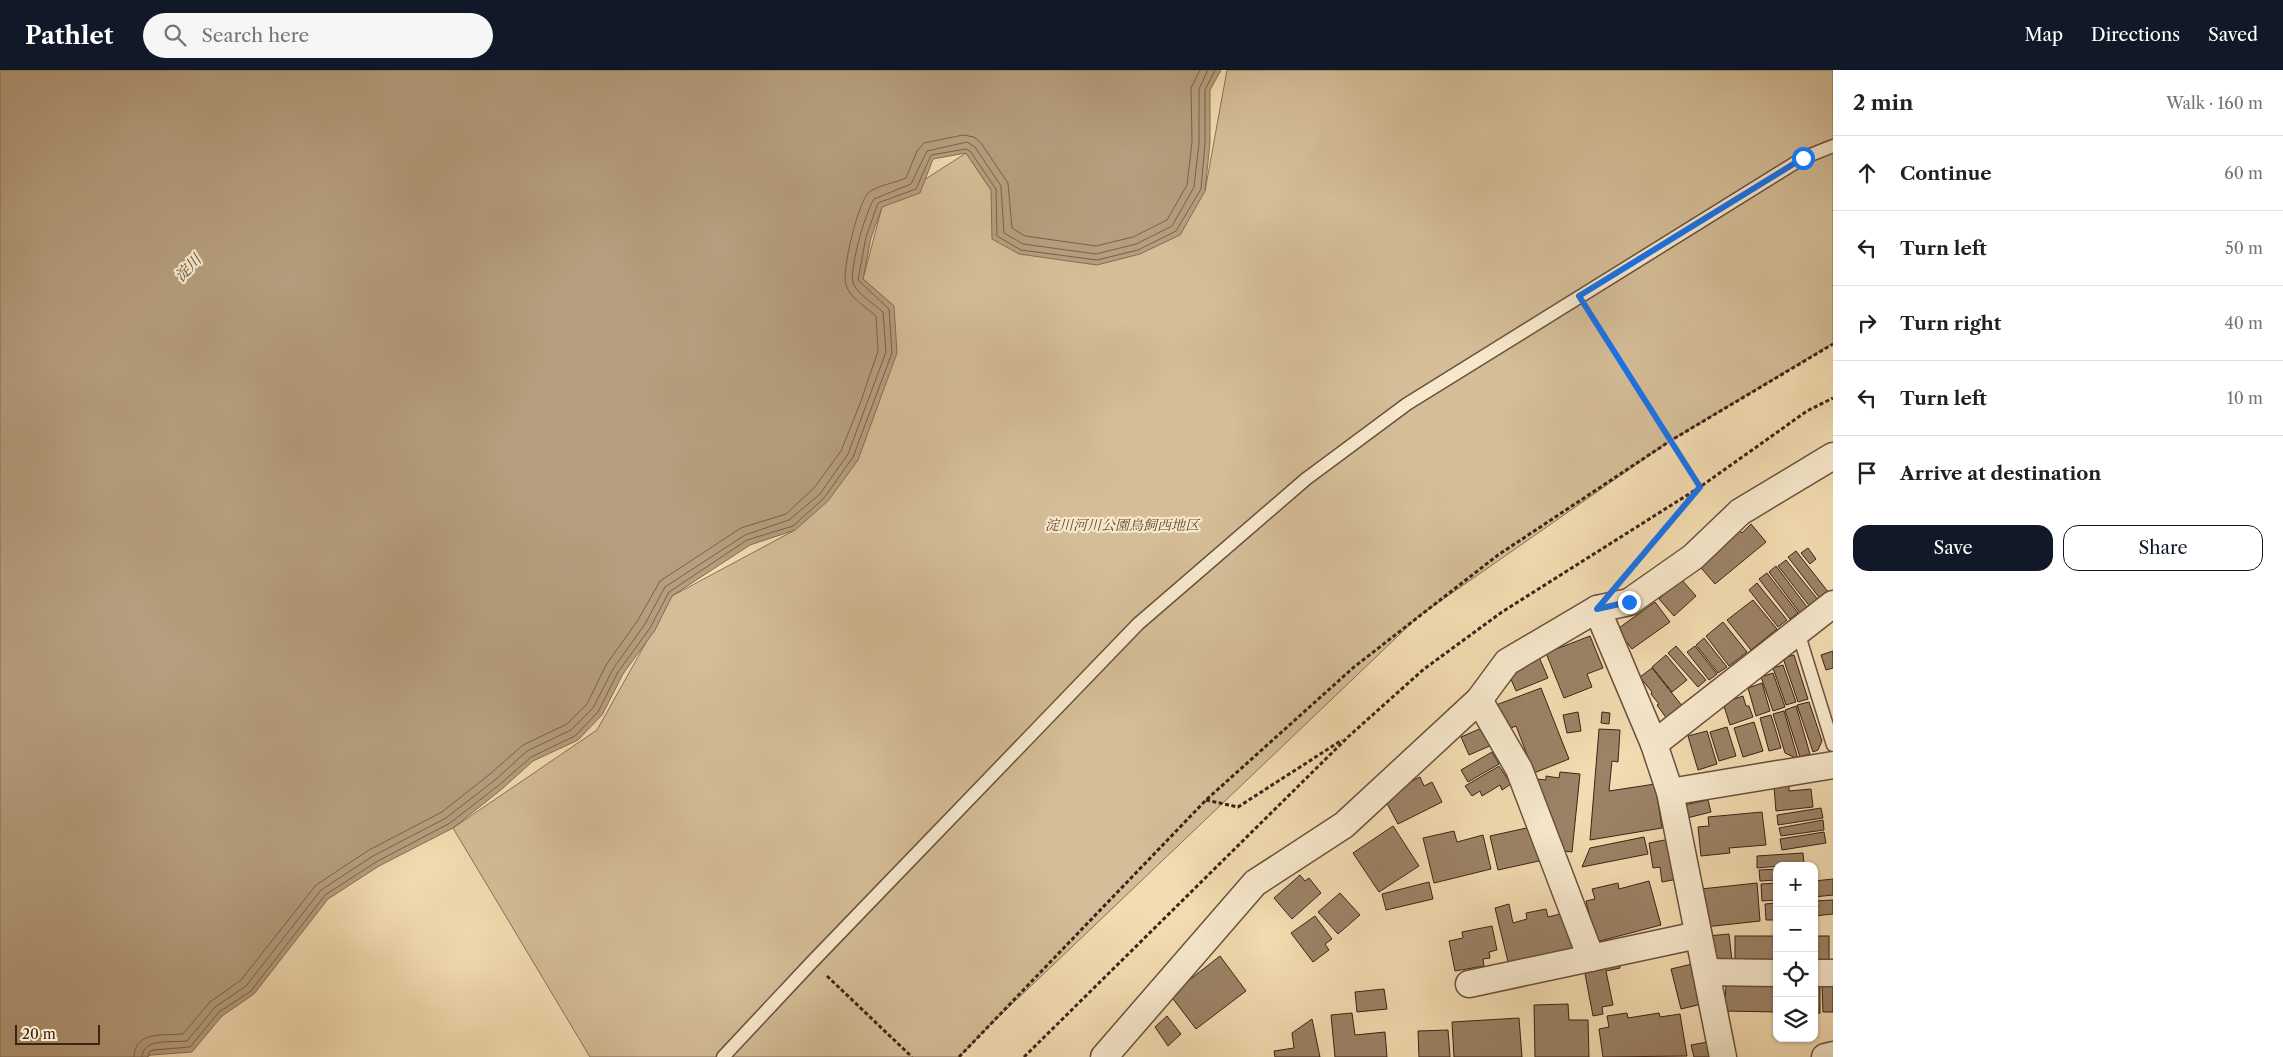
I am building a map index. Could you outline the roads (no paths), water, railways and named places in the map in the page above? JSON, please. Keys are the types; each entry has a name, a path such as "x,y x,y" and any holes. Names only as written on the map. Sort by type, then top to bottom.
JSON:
{"street":[{"path":"1104,1057 1255,883 1344,825 1479,700 1507,662 1597,609 1629,602 1693,557 1740,512 1833,456"},
{"path":"1654,744 1833,604"},
{"path":"1597,609 1654,744 1670,792 1723,1057"},
{"path":"1479,700 1519,769 1590,958"},
{"path":"1670,792 1832,765"},
{"path":"1469,984 1698,935"},
{"path":"1706,972 1773,973"},
{"path":"1818,973 1833,973"},
{"path":"1825,1057 1833,1055"}],"lane":[{"path":"722,1057 1138,624 1306,479 1407,404 1803,158 1833,146"},
{"path":"1798,632 1832,765"}],"water":[{"name":"淀川","path":"0,70 1221,70 1210,90 1210,143 1205,191 1180,235 1140,254 1097,265 1019,254 992,239 991,190 966,153 933,159 920,193 882,207 871,238 863,279 894,306 897,353 858,460 828,501 795,530 750,545 672,596 655,630 623,674 602,715 578,740 533,761 502,789 453,828 379,866 328,899 254,994 222,1016 192,1052 146,1057 0,1057"}],"park label":[{"name":"淀川河川公園鳥飼西地区","path":"1122,525"}]}
